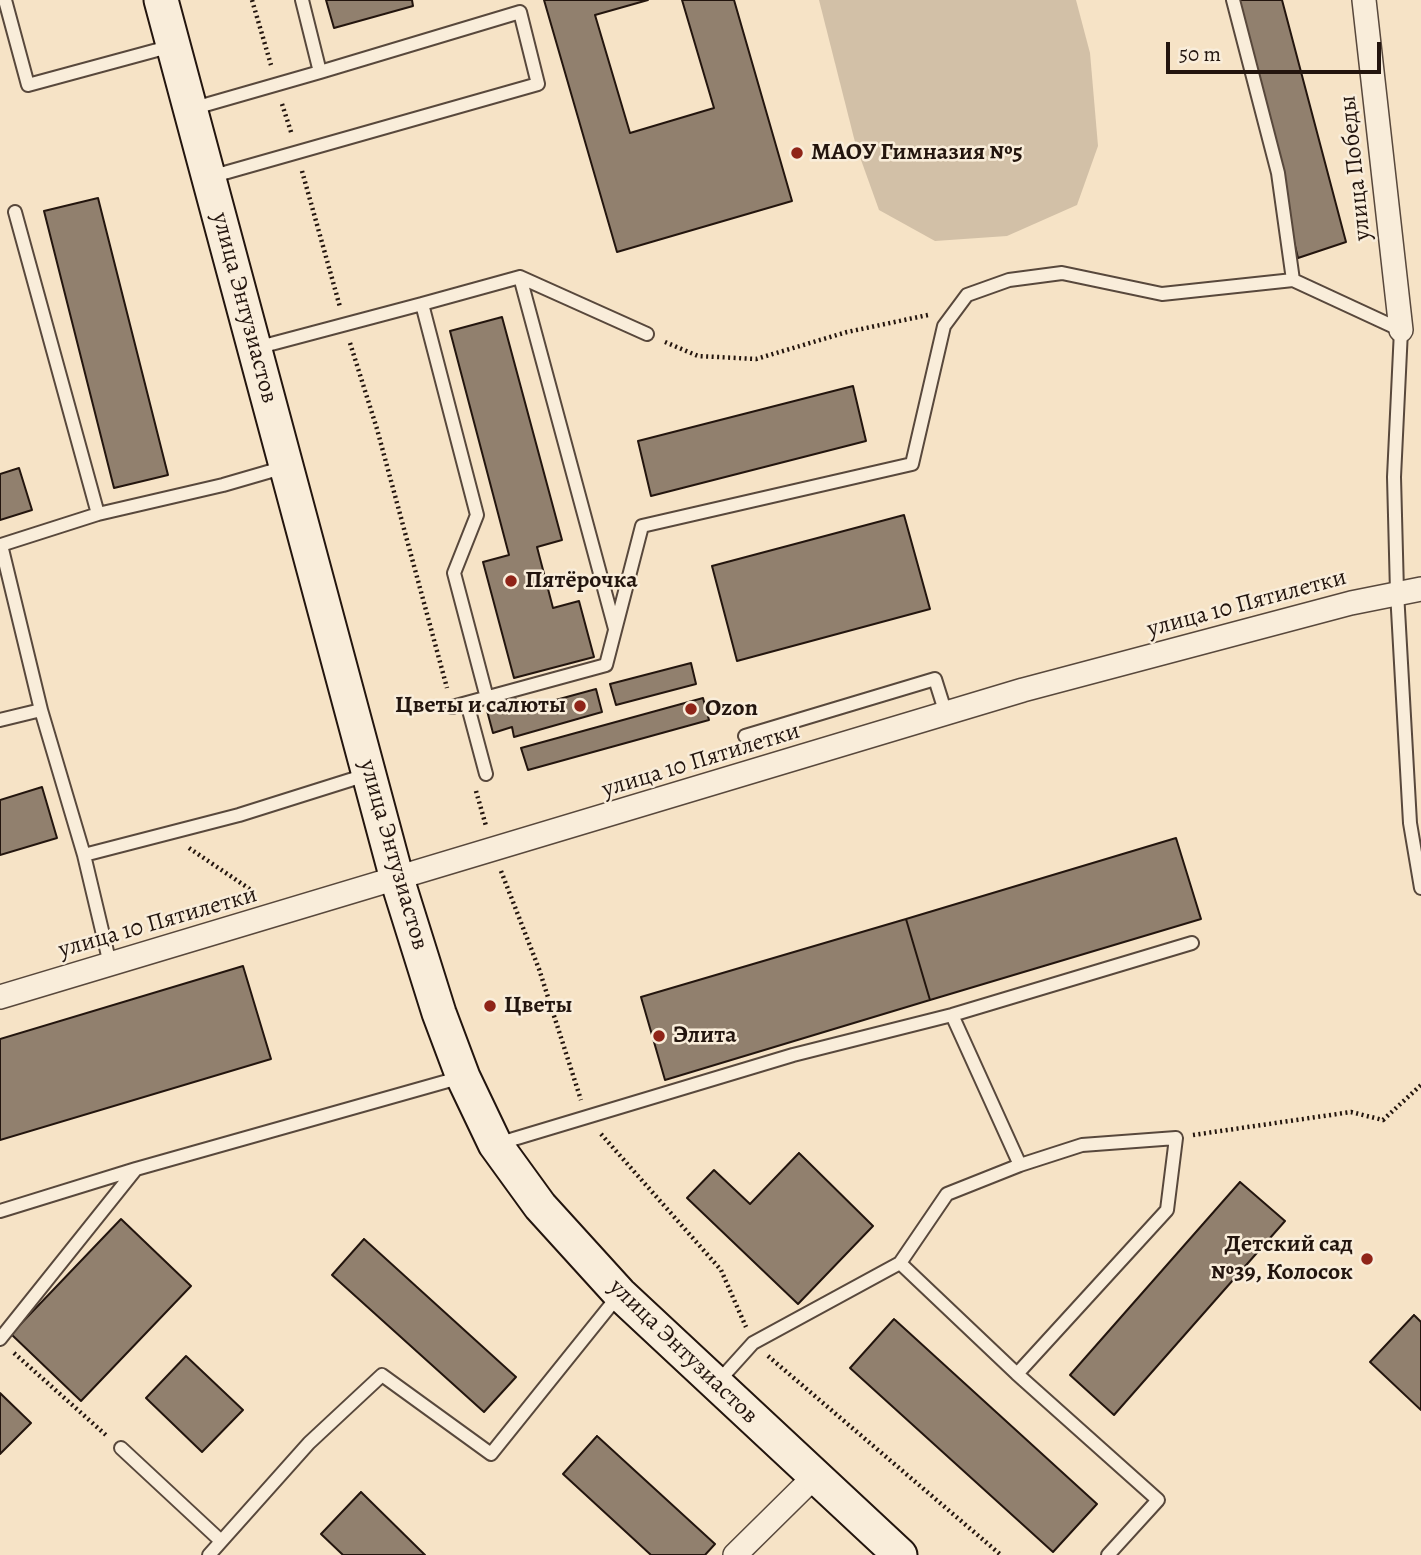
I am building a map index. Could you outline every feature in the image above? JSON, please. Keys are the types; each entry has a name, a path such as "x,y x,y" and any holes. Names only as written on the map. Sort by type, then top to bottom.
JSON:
{"street":[{"name":"улица Энтузиастов","path":"161,0 397,879 439,1013 463,1077 495,1144 540,1206 620,1294 901,1555"},
{"name":"улица Победы","path":"1364,0 1401,330"},
{"name":"улица 10 Пятилетки","path":"0,997 1023,690 1397,592 1421,589"},
{"path":"735,1555 815,1476"}],"lane":[{"path":"5,0 29,85 173,46"},
{"path":"302,0 320,72"},
{"path":"1233,0 1278,173 1293,280"},
{"path":"191,108 520,12 538,84 209,177"},
{"path":"15,212 98,514"},
{"path":"452,707 606,665 642,526 912,464 944,326 967,295 1009,280 1062,273 1162,295 1293,280 1401,330 1394,477 1397,592 1410,823 1421,888"},
{"path":"256,348 520,277 647,334"},
{"path":"520,277 615,629"},
{"path":"422,304 477,514 454,573 486,698"},
{"path":"110,964 84,855 41,710 0,545 98,514 223,485 286,467"},
{"path":"745,736 936,678 946,714"},
{"path":"467,703 486,774"},
{"path":"0,720 41,710"},
{"path":"84,855 239,815 370,774"},
{"path":"495,1144 793,1055 952,1015 1192,943"},
{"path":"952,1015 1020,1165"},
{"path":"0,1211 136,1169 463,1077"},
{"path":"716,1384 753,1343 900,1264 947,1194 1020,1165 1082,1145 1176,1138 1167,1210 1017,1374"},
{"path":"0,1339 136,1169"},
{"path":"900,1264 1017,1374 1158,1500 1108,1555"},
{"path":"209,1555 309,1443 382,1374 491,1454 620,1294"},
{"path":"121,1448 221,1541"}],"path":[{"path":"647,334 698,356 756,359 847,332 956,309"},
{"path":"167,833 285,912"},
{"path":"1176,1138 1351,1112 1383,1120 1421,1086"},
{"path":"10,1349 121,1448"}],"shaded area":[{"path":"819,0 1076,0 1090,53 1098,146 1077,205 1007,236 935,241 879,210 856,146"}],"building":[{"path":"326,0 412,0 413,6 334,28"},
{"path":"544,0 648,0 595,15 630,133 714,108 682,0 734,0 792,201 617,252"},
{"path":"1234,0 1282,0 1346,242 1298,258"},
{"path":"98,198 168,475 114,488 44,211"},
{"path":"502,317 562,540 537,547 553,608 579,601 594,657 514,678 483,562 509,555 450,331"},
{"path":"853,386 866,441 651,496 638,441"},
{"path":"19,468 32,510 0,520 0,474"},
{"path":"904,515 930,609 737,661 712,566"},
{"path":"691,663 696,684 616,705 610,684"},
{"path":"596,689 602,712 514,737 512,727 493,733 486,707 516,699 519,710"},
{"path":"703,698 709,720 528,770 521,748"},
{"path":"42,787 57,838 0,855 0,800"},
{"path":"1176,838 1201,919 930,1000 906,919"},
{"path":"906,919 930,1000 665,1080 641,997"},
{"path":"243,966 271,1059 0,1140 0,1039"},
{"path":"799,1153 873,1226 798,1304 687,1198 714,1170 750,1204"},
{"path":"1240,1182 1285,1221 1114,1415 1070,1375"},
{"path":"121,1219 191,1286 81,1401 11,1334"},
{"path":"364,1239 516,1377 484,1412 332,1275"},
{"path":"1414,1315 1421,1322 1421,1410 1370,1362"},
{"path":"894,1319 1097,1504 1053,1552 850,1368"},
{"path":"186,1356 243,1410 202,1452 146,1398"},
{"path":"0,1393 31,1423 0,1454"},
{"path":"597,1436 715,1544 705,1555 651,1555 563,1474"},
{"path":"361,1492 425,1555 343,1555 321,1534"}],"place":[{"name":"МАОУ Гимназия №5","path":"797,153"},
{"name":"Пятёрочка","path":"511,581"},
{"name":"Цветы и салюты","path":"580,706"},
{"name":"Ozon","path":"691,709"},
{"name":"Цветы","path":"490,1006"},
{"name":"Элита","path":"659,1036"},
{"name":"Детский сад №39, Колосок","path":"1367,1259"}]}
